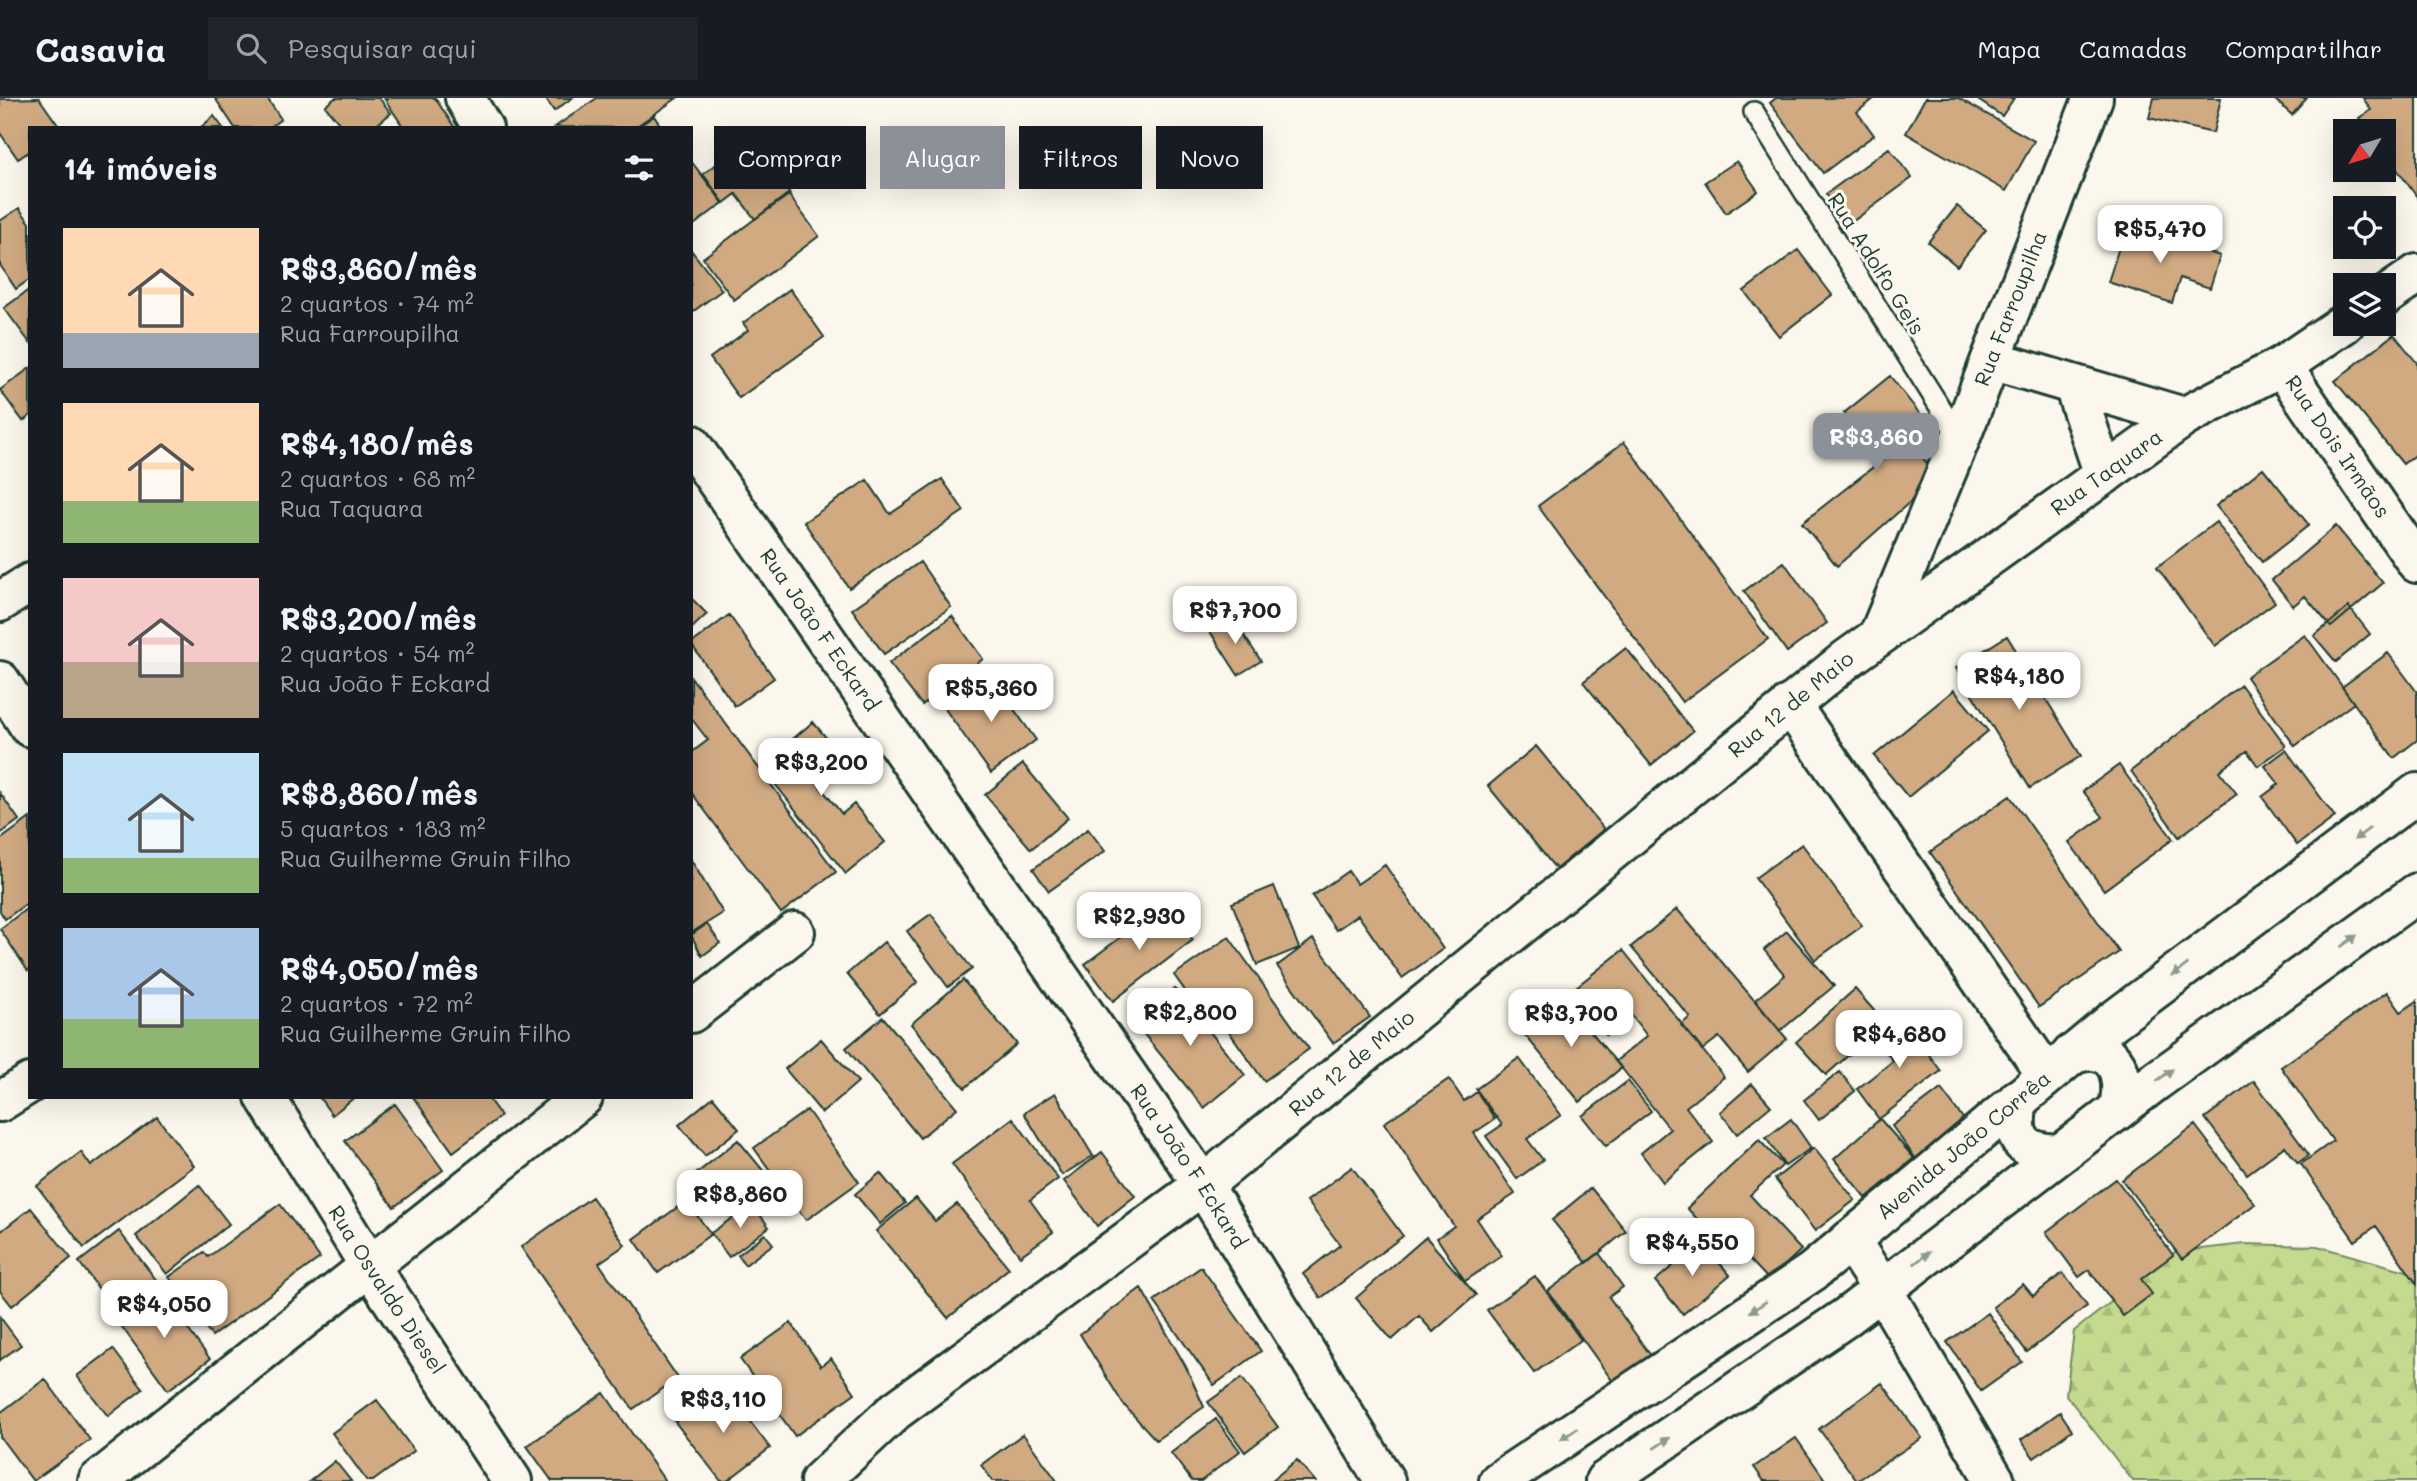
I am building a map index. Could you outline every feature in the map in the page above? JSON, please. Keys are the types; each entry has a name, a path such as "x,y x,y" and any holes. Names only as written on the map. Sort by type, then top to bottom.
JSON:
{"street":[{"path":"465,98 482,126"},
{"name":"Rua Farroupilha","path":"1879,635 1960,439 2093,98"},
{"path":"2396,289 2417,274"},
{"name":"Rua Taquara","path":"1879,635 2184,417 2282,366 2333,331"},
{"path":"1991,360 2184,417"},
{"name":"Rua Dois Irmãos","path":"2282,366 2417,563"},
{"path":"2074,386 2104,474"},
{"name":"Rua João F Eckard","path":"693,447 1203,1185 1385,1481"},
{"path":"0,602 28,584"},
{"name":"Rua 12 de Maio","path":"820,1481 895,1411 1203,1185 1790,704 1879,635"},
{"path":"0,681 28,724"},
{"path":"1790,704 2059,1064 2094,1051 2107,1056 2117,1067 2123,1093 2118,1110"},
{"name":"Avenida João Corrêa","path":"1499,1481 1812,1272 1986,1130 2059,1064 2417,793"},
{"path":"1605,1481 1845,1318 2058,1154 2417,893"},
{"path":"693,1011 795,932"},
{"path":"0,1102 28,1084"},
{"name":"Rua Osvaldo Diesel","path":"266,1099 369,1265 512,1481"},
{"path":"98,1481 580,1099"},
{"path":"2018,1099 2014,1124 2017,1136 2026,1147 2039,1153 2058,1154"},
{"path":"1850,1240 1882,1289 1995,1481"}],"lane":[{"name":"Rua Adolfo Geis","path":"1755,112 1960,439"}],"green space":[{"path":"2245,1244 2317,1246 2417,1274 2417,1481 2133,1481 2066,1395 2074,1331 2175,1252"}],"building":[{"path":"39,98 59,126 28,126 28,152 18,159 0,133 0,99"},
{"path":"215,98 267,98 281,119 272,126 234,126"},
{"path":"335,98 379,98 391,113 375,126 341,126 325,106"},
{"path":"384,98 435,98 454,126 403,126"},
{"path":"545,98 572,98 554,111"},
{"path":"597,98 677,98 637,126 556,126"},
{"path":"1776,98 1875,98 1857,112 1874,135 1823,173 1770,103"},
{"path":"1925,98 1958,98 2034,141 2006,191 1906,133"},
{"path":"1975,98 2014,98 2002,116"},
{"path":"2154,98 2221,98 2213,133 2149,118"},
{"path":"2273,98 2307,98 2292,115"},
{"path":"2363,98 2417,98 2417,197 2396,168 2396,119 2359,118 2371,110"},
{"path":"214,116 222,126 202,126"},
{"path":"654,116 661,126 639,126"},
{"path":"1889,148 1912,178 1849,224 1826,194"},
{"path":"1737,161 1758,191 1726,213 1705,182"},
{"path":"693,164 723,203 693,226"},
{"path":"714,166 714,189 786,189 790,194 755,219 736,194 724,203 703,174"},
{"path":"788,194 819,236 734,300 703,258"},
{"path":"1957,206 1986,230 1957,266 1928,242"},
{"path":"19,208 28,220 28,280 16,289 0,265 0,221"},
{"path":"2126,225 2220,256 2210,288 2180,278 2172,303 2108,282"},
{"path":"1798,250 1832,295 1779,336 1744,291"},
{"path":"693,253 722,290 693,312"},
{"path":"790,289 824,337 739,398 710,358 748,330 743,323"},
{"path":"28,290 28,340 4,308"},
{"path":"2391,336 2396,336 2417,363 2417,453 2403,464 2335,381"},
{"path":"28,369 28,417 23,421 0,390"},
{"path":"1890,376 1934,432 1916,446 1936,479 1837,566 1802,523 1882,460 1844,413"},
{"path":"1624,442 1768,639 1682,702 1538,506"},
{"path":"2263,468 2309,525 2262,562 2216,506"},
{"path":"942,479 964,511 849,588 804,522 867,480 890,514"},
{"path":"2216,522 2275,602 2215,646 2157,567"},
{"path":"2336,526 2383,583 2331,627 2305,596 2293,606 2272,580"},
{"path":"920,562 951,607 884,654 852,609"},
{"path":"1784,562 1827,623 1787,652 1744,591"},
{"path":"693,600 707,614 693,627"},
{"path":"2349,607 2370,634 2336,662 2314,636"},
{"path":"729,615 774,678 735,706 693,647 693,642"},
{"path":"952,616 983,659 922,705 889,663"},
{"path":"1231,616 1261,661 1238,675 1209,630"},
{"path":"2305,635 2354,703 2295,746 2246,677"},
{"path":"2007,636 2081,756 2030,788 1956,668"},
{"path":"1626,648 1693,731 1651,765 1583,682"},
{"path":"2388,653 2417,692 2417,740 2394,758 2342,687"},
{"path":"990,676 1036,740 991,773 945,709"},
{"path":"693,680 836,872 781,913 693,795 693,751 708,740 693,721"},
{"path":"2241,685 2286,746 2258,766 2247,751 2219,771 2237,794 2179,837 2131,771"},
{"path":"1954,690 1988,731 1908,797 1874,756"},
{"path":"813,722 845,760 817,783 842,814 854,804 885,842 846,874 761,766"},
{"path":"1536,746 1604,829 1556,869 1488,786"},
{"path":"2286,750 2335,817 2297,845 2262,797 2279,784 2265,766"},
{"path":"1023,764 1068,818 1031,849 985,795"},
{"path":"2119,765 2173,839 2104,890 2069,842 2103,817 2083,791"},
{"path":"0,793 19,820 0,834"},
{"path":"2010,796 2119,952 2039,1007 1930,852"},
{"path":"28,819 28,902 5,919 0,911 0,840"},
{"path":"1088,829 1105,851 1049,891 1033,869"},
{"path":"1802,844 1862,926 1815,960 1755,878"},
{"path":"693,863 723,913 693,932"},
{"path":"1385,865 1443,949 1402,978 1358,915 1336,930 1312,896 1348,871 1357,884"},
{"path":"1274,886 1299,948 1257,965 1232,903"},
{"path":"1165,904 1193,940 1113,1001 1085,964"},
{"path":"28,908 28,971 0,929"},
{"path":"1677,909 1787,1039 1748,1072 1719,1037 1702,1050 1681,1025 1690,1017 1631,947"},
{"path":"931,914 972,969 948,987 907,931"},
{"path":"707,924 720,943 702,956 693,934"},
{"path":"1787,931 1834,986 1780,1031 1755,1000 1785,975 1764,950"},
{"path":"1229,937 1309,1049 1264,1081 1211,1006 1201,1013 1174,975"},
{"path":"1313,939 1370,1017 1333,1043 1277,966"},
{"path":"884,942 918,982 880,1014 847,974"},
{"path":"1623,950 1724,1077 1686,1107 1713,1142 1663,1182 1641,1153 1670,1129 1616,1061 1647,1036 1631,1015 1606,1035 1571,991"},
{"path":"963,980 1017,1044 965,1088 911,1024"},
{"path":"1175,989 1245,1075 1204,1108 1134,1022"},
{"path":"1855,989 1885,1023 1826,1075 1796,1042"},
{"path":"2387,992 2401,1012 2417,1001 2417,1284 2376,1226 2355,1241 2301,1164 2333,1141 2281,1067"},
{"path":"1562,996 1621,1068 1580,1102 1520,1029"},
{"path":"883,1017 957,1108 920,1138 846,1048"},
{"path":"1901,1017 1941,1071 1879,1119 1857,1089 1893,1061 1876,1038"},
{"path":"821,1039 858,1082 822,1113 785,1069"},
{"path":"1519,1058 1561,1115 1527,1139 1543,1160 1517,1179 1486,1136 1502,1125 1476,1089"},
{"path":"1840,1072 1855,1091 1819,1120 1804,1100"},
{"path":"1449,1079 1464,1101 1477,1092 1495,1119 1474,1133 1515,1194 1477,1219 1502,1256 1465,1281 1437,1238 1454,1226 1384,1123"},
{"path":"1628,1081 1651,1111 1606,1146 1582,1116"},
{"path":"2254,1081 2309,1155 2298,1163 2285,1146 2247,1174 2205,1118"},
{"path":"1752,1084 1771,1106 1737,1134 1720,1112"},
{"path":"1941,1089 1971,1129 1921,1166 1892,1126"},
{"path":"1055,1093 1093,1156 1062,1175 1024,1113"},
{"path":"713,1097 739,1129 705,1156 679,1125"},
{"path":"320,1099 352,1099 332,1115"},
{"path":"414,1099 488,1099 501,1116 453,1152"},
{"path":"395,1104 443,1170 394,1207 345,1141"},
{"path":"807,1110 859,1182 806,1220 754,1148"},
{"path":"157,1117 194,1166 84,1248 37,1186 81,1152 91,1166"},
{"path":"1013,1118 1058,1179 1030,1200 1053,1232 1020,1256 952,1164"},
{"path":"1791,1119 1811,1148 1785,1166 1766,1138"},
{"path":"1880,1119 1914,1158 1866,1198 1834,1159"},
{"path":"2195,1125 2255,1204 2182,1259 2122,1180"},
{"path":"738,1140 771,1180 728,1215 696,1174"},
{"path":"1759,1140 1783,1165 1750,1195 1801,1250 1769,1280 1739,1248 1731,1256 1687,1208"},
{"path":"1814,1148 1855,1200 1815,1231 1775,1179"},
{"path":"1102,1152 1135,1196 1097,1226 1064,1181"},
{"path":"1352,1167 1403,1236 1321,1298 1303,1274 1340,1245 1307,1201"},
{"path":"880,1173 905,1203 880,1224 855,1194"},
{"path":"2116,1179 2173,1255 2141,1279 2152,1294 2123,1316 2089,1270 2079,1277 2046,1232"},
{"path":"199,1185 229,1224 167,1274 136,1236"},
{"path":"1591,1188 1626,1231 1587,1263 1552,1220"},
{"path":"592,1197 625,1245 599,1263 678,1378 633,1409 521,1247"},
{"path":"916,1198 935,1221 957,1204 1009,1268 948,1318 876,1231"},
{"path":"686,1201 711,1234 658,1273 634,1239"},
{"path":"280,1204 320,1258 212,1336 169,1277 204,1252 208,1257"},
{"path":"752,1204 769,1227 729,1257 711,1233"},
{"path":"31,1208 71,1258 12,1306 0,1291 0,1232"},
{"path":"119,1231 157,1281 116,1312 79,1262"},
{"path":"765,1234 773,1244 745,1265 738,1255"},
{"path":"1426,1237 1476,1295 1433,1332 1419,1316 1392,1340 1356,1298"},
{"path":"1701,1242 1730,1275 1683,1314 1655,1281"},
{"path":"1599,1253 1623,1287 1609,1297 1651,1356 1614,1383 1548,1291"},
{"path":"1201,1267 1261,1351 1214,1385 1154,1301"},
{"path":"2063,1273 2087,1306 2027,1352 1993,1307 2023,1284 2033,1296"},
{"path":"1535,1276 1581,1340 1534,1373 1487,1310"},
{"path":"1141,1288 1186,1367 1204,1407 1156,1440 1123,1404 1080,1334"},
{"path":"159,1290 210,1359 168,1390 117,1320"},
{"path":"1988,1313 2022,1362 1981,1391 1947,1342"},
{"path":"0,1317 21,1345 0,1360"},
{"path":"791,1323 821,1366 831,1358 855,1393 795,1436 740,1359"},
{"path":"113,1349 143,1389 108,1416 77,1376"},
{"path":"1242,1378 1278,1427 1245,1452 1208,1402"},
{"path":"45,1379 90,1440 33,1481 0,1437 0,1413"},
{"path":"1882,1383 1922,1438 1857,1481 1819,1429"},
{"path":"723,1386 770,1448 727,1481 721,1481 675,1422"},
{"path":"604,1393 665,1481 552,1481 527,1446"},
{"path":"377,1400 414,1451 373,1481 367,1481 332,1433"},
{"path":"2060,1412 2072,1430 2034,1458 2021,1440"},
{"path":"1216,1419 1240,1451 1201,1481 1192,1481 1171,1453"},
{"path":"1023,1434 1057,1481 993,1481 981,1465"},
{"path":"1796,1438 1826,1481 1764,1481 1754,1467"},
{"path":"1297,1460 1315,1481 1271,1481"},
{"path":"335,1461 351,1481 310,1481"}]}
